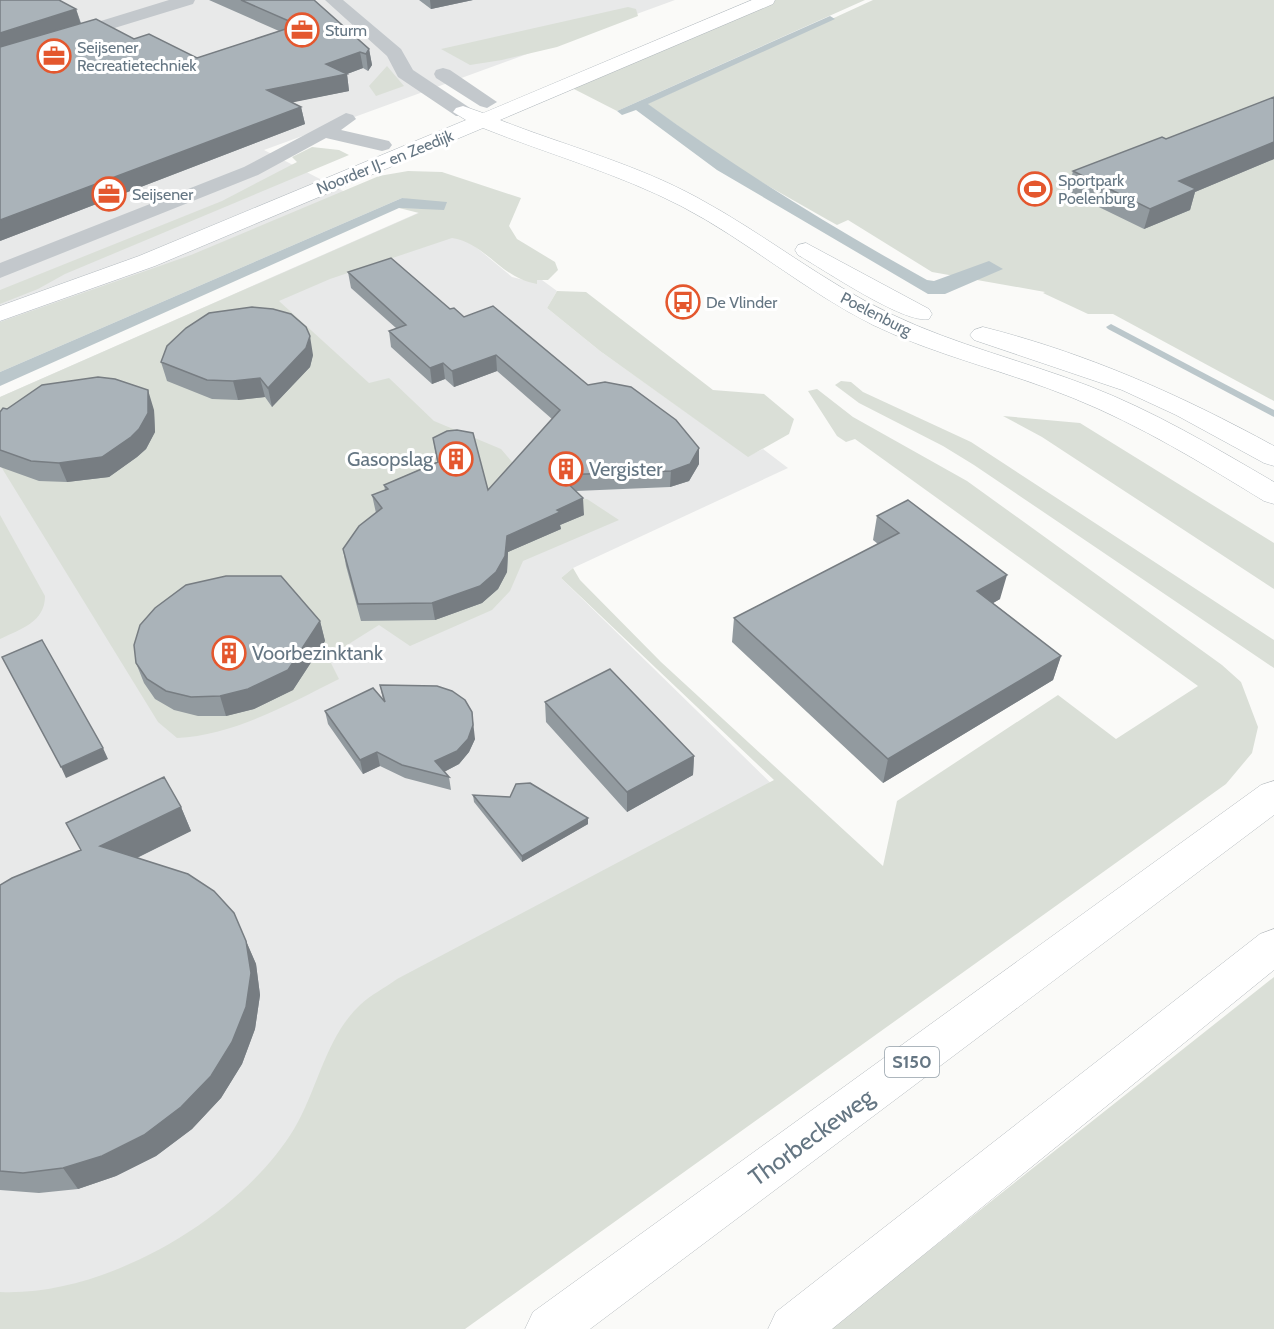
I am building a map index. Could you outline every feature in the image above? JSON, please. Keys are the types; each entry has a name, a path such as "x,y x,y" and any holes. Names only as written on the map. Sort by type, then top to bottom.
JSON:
{"street":[{"path":"0,58 187,0"},
{"path":"333,0 396,53 425,63 486,111"},
{"name":"Noorder IJ- en Zeedijk","path":"0,314 122,271 734,0"},
{"name":"Noorder IJ- en Zeedijk","path":"0,314 48,288 141,245 382,145 486,111 767,0"},
{"path":"396,53 405,73 486,111"},
{"name":"Poelenburg","path":"486,111 674,176 896,302 940,322 1083,366 1131,384 1180,406 1274,457"},
{"name":"Poelenburg","path":"486,111 687,201 734,227 870,314 912,333 1102,400 1179,438 1274,495"},
{"path":"0,271 225,182 325,132 346,119"},
{"path":"325,132 382,145"},
{"name":"Thorbeckeweg","path":"550,1329 1274,795"},
{"path":"793,1329 1274,946"}],"shaded area":[{"path":"0,0 675,0 264,150 349,194 0,340"},
{"path":"774,0 865,0 617,111 572,88"},
{"name":"Sportpark Poelenburg","path":"873,0 1274,0 1274,401 1113,314 1088,314 1043,293 1045,292 932,272 848,220 837,225 742,171 647,104"},
{"path":"628,7 636,9 638,16 557,47 502,60 470,65 441,49"},
{"path":"830,16 835,19 648,104 785,196 927,280 934,281 989,261 1003,269 945,294 928,294 717,170 636,110 622,115 617,111"},
{"path":"387,66 404,86 376,96 369,86"},
{"path":"312,147 339,150 349,155 65,274 38,289 0,304 0,290 222,201 297,162 292,157"},
{"path":"408,171 442,172 521,198 509,226 517,239 555,262 558,270 548,280 537,280 537,284 524,281 474,246 452,238 330,279 279,301 369,383 389,378 434,421 501,449 513,463 516,481 552,500 587,499 619,520 523,561 510,591 492,610 410,646 379,625 328,657 339,679 240,725 198,736 177,738 158,722 0,465 0,397 419,213 399,208 444,209 402,198 0,372 0,322 191,255 379,176"},
{"path":"402,198 447,202 444,210 399,208 0,386 0,372"},
{"path":"420,212 471,243 512,277 536,283 536,280 542,280 557,291 547,308 600,351 748,456 763,449 788,468 573,568 561,578 872,882 190,1329 0,1329 0,397"},
{"path":"557,291 586,292 713,390 764,394 794,419 789,434 748,457 600,351 547,308"},
{"path":"841,381 851,382 863,392 971,442 1274,640 1274,668 974,465 943,446 859,403 835,385"},
{"path":"817,389 853,417 967,481 1222,665 1241,682 1258,727 1252,753 1226,784 465,1329 0,1329 0,1292 41,1290 83,1281 125,1266 166,1246 205,1221 240,1193 270,1162 294,1129 338,1033 348,1018 368,998 397,979 774,780 561,578 573,568 580,580 661,662 883,866 897,801 1058,695 1116,739 1198,686 855,439 846,442 837,436 808,391"},
{"path":"1003,416 1080,423 1274,543 1274,589 1042,437"},
{"path":"0,515 45,596 41,612 30,624 0,639"},
{"path":"1274,977 1274,1329 830,1329"}],"building":[{"path":"0,0 59,0 76,9 0,33"},
{"path":"241,0 314,0 369,49 366,54 360,52 326,64 347,74 267,90 301,107 0,220 0,47 96,19 134,39 149,34 197,58 298,25"},
{"path":"1274,97 1274,142 1179,181 1196,189 1150,209 1073,171 1162,137 1166,139"},
{"path":"391,258 450,309 454,308 464,317 493,306 588,385 605,382 631,387 676,420 699,448 690,464 671,471 559,475 583,498 557,510 560,512 507,536 505,556 496,572 480,586 432,603 358,604 343,549 359,526 382,508 372,495 388,489 384,485 438,462 433,438 447,431 457,430 473,433 488,490 560,410 496,355 452,371 443,363 430,368 411,351 389,331 406,325 348,272"},
{"path":"252,307 291,314 306,327 310,336 306,348 268,388 260,378 233,381 207,380 161,362 167,346 186,328 209,313"},
{"path":"98,377 115,379 148,390 148,413 139,429 131,437 102,457 59,463 31,461 0,450 0,412 3,408 7,409 42,385"},
{"path":"908,500 1007,575 977,591 1061,656 888,759 734,618 899,533 877,516"},
{"name":"Voorbezinktank","path":"226,576 281,576 320,621 288,670 248,689 220,696 191,697 166,691 147,679 136,663 134,645 140,625 155,608 186,585"},
{"path":"42,640 103,748 61,767 2,657"},
{"path":"610,669 694,756 627,792 545,702"},
{"path":"380,685 437,686 452,691 465,700 472,712 473,725 468,739 457,751 435,761 449,777 402,765 377,752 360,760 325,711 373,688 385,702"},
{"path":"164,777 181,807 100,846 188,874 214,891 234,913 246,941 251,973 246,1007 232,1042 211,1076 181,1107 144,1135 102,1156 63,1168 23,1173 0,1171 0,885 81,850 66,823"},
{"path":"530,783 588,818 522,856 473,795 510,797 516,784"}],"waterway":[{"path":"1111,327 1274,414"}],"place":[{"name":"Sturm","path":"302,30"},
{"name":"Seijsener Recreatietechniek","path":"54,56"},
{"name":"Sportpark Poelenburg","path":"1035,189"},
{"name":"Seijsener","path":"109,194"},
{"name":"De Vlinder","path":"683,302"},
{"name":"Gasopslag","path":"456,459"},
{"name":"Vergister","path":"566,469"},
{"name":"Voorbezinktank","path":"229,653"}]}
